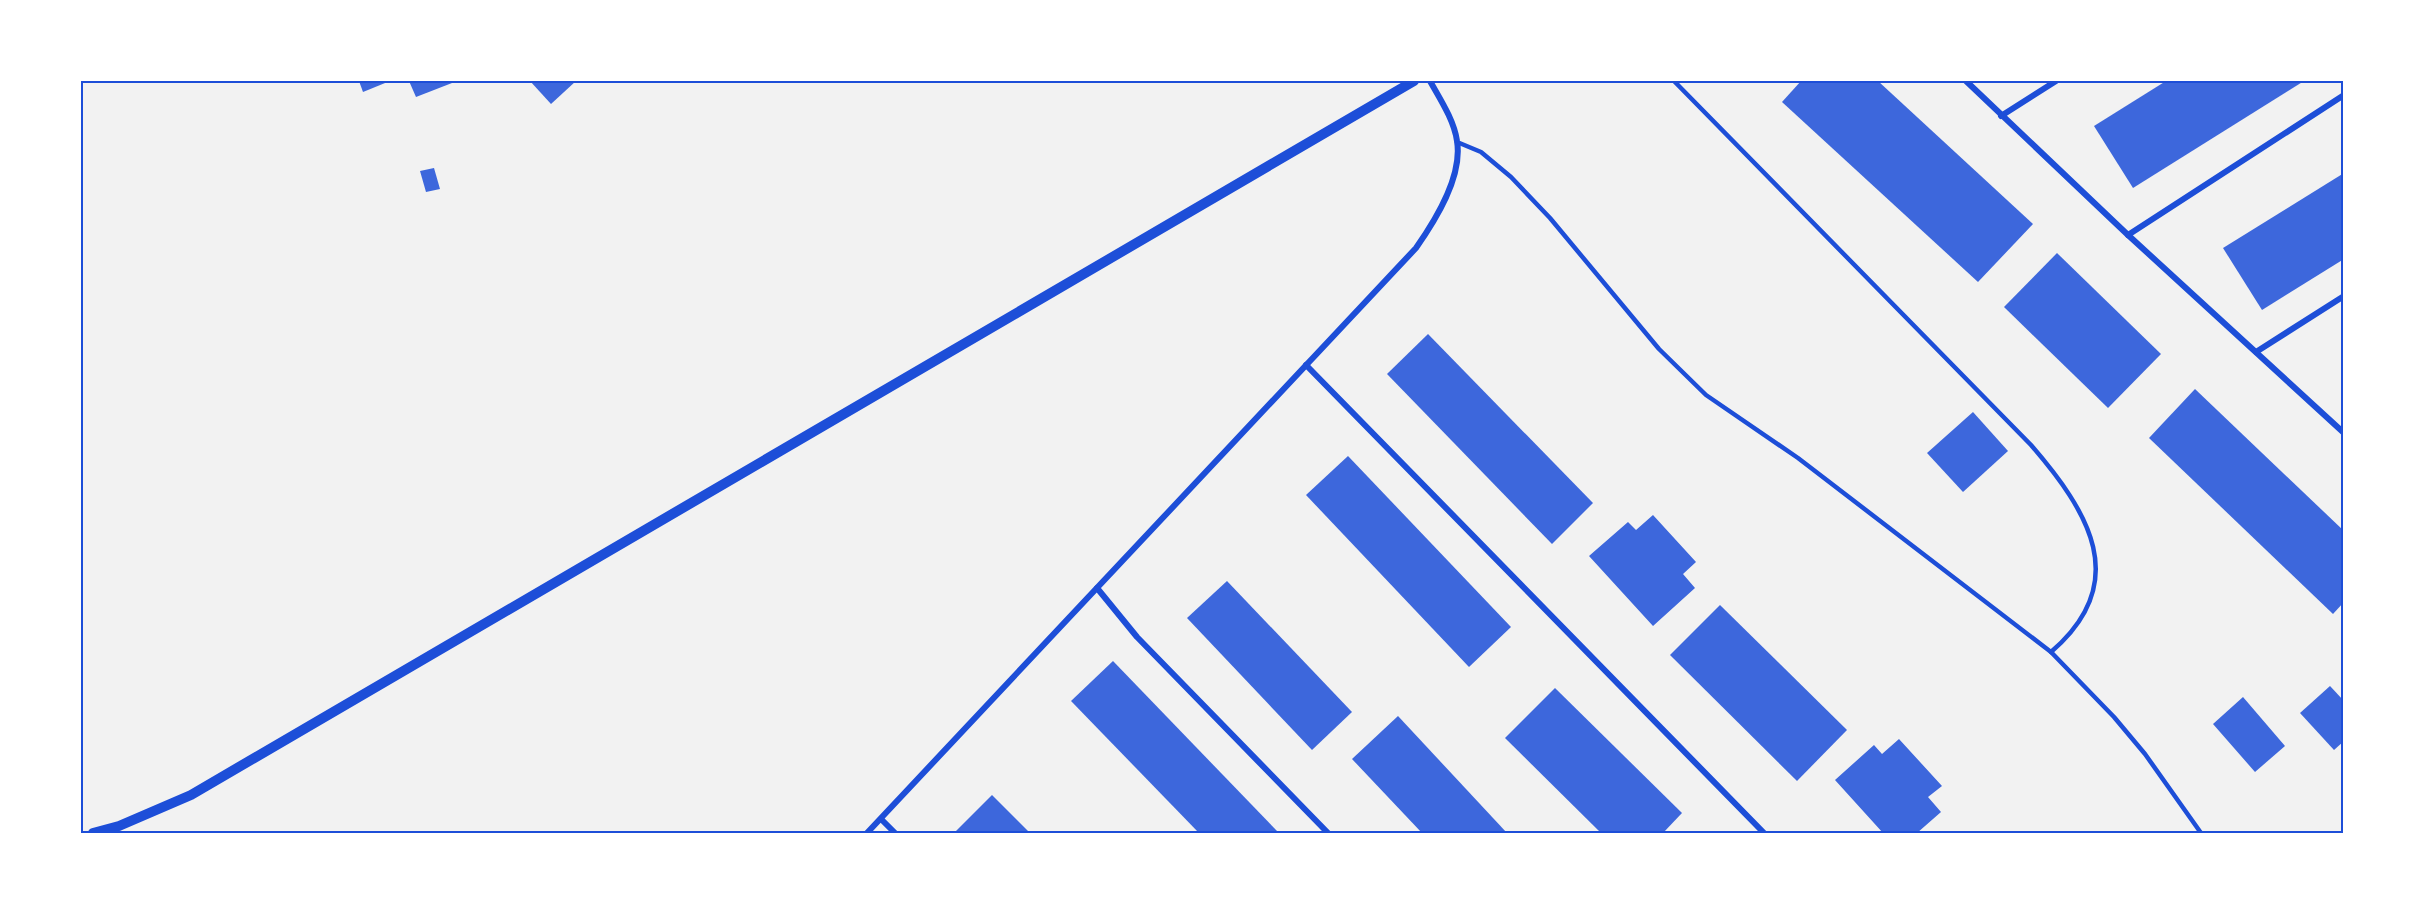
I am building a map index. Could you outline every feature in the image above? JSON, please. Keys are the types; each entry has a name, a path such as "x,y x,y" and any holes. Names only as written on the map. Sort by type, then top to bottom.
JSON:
{"street":[{"path":"93,833 119,826 191,795 1414,81"},
{"path":"867,833 1416,248 1433,224 1446,199 1455,168 1457,142 1448,114 1430,81"},
{"path":"1966,81 2128,235 2344,433"},
{"path":"2001,116 2056,81"},
{"path":"2128,235 2344,95"},
{"path":"2256,352 2344,296"},
{"path":"1306,365 1764,833"},
{"path":"1096,588 1137,637 1328,833"},
{"path":"880,819 895,833"}],"lane":[{"path":"1674,81 2031,445 2056,474 2077,505 2087,524 2093,545 2096,566 2093,587 2078,623 2066,639 2051,652"},
{"path":"1457,142 1481,152 1511,177 1550,218 1659,349 1706,395 1798,458 2051,652 2114,717 2145,754 2201,833"}],"building":[{"path":"359,81 390,81 363,92"},
{"path":"409,81 451,81 452,83 416,97"},
{"path":"530,81 576,81 551,104"},
{"path":"1801,81 1878,81 2033,224 1978,282 1782,102"},
{"path":"2166,81 2304,81 2133,188 2094,126"},
{"path":"434,168 440,189 426,192 420,171"},
{"path":"2344,173 2344,259 2262,310 2223,248"},
{"path":"2057,253 2161,354 2108,408 2004,307"},
{"path":"1428,334 1593,503 1552,544 1387,374"},
{"path":"2195,389 2344,531 2344,602 2333,614 2149,438"},
{"path":"1973,412 2008,451 1963,492 1927,453"},
{"path":"1348,456 1511,627 1469,667 1306,495"},
{"path":"1653,515 1696,562 1683,574 1695,588 1653,626 1589,556 1628,522 1636,530"},
{"path":"1227,581 1352,712 1312,750 1187,618"},
{"path":"1720,605 1847,730 1797,781 1670,655"},
{"path":"1113,661 1277,831 1275,833 1199,833 1071,701"},
{"path":"2330,686 2344,701 2344,741 2334,750 2300,713"},
{"path":"1555,688 1682,813 1663,833 1601,833 1505,738"},
{"path":"2243,697 2285,746 2255,772 2213,724"},
{"path":"1398,716 1507,833 1422,833 1352,759"},
{"path":"1899,739 1942,786 1928,797 1941,812 1917,833 1883,833 1835,780 1874,745 1882,754"},
{"path":"992,795 1030,833 954,833"}]}
